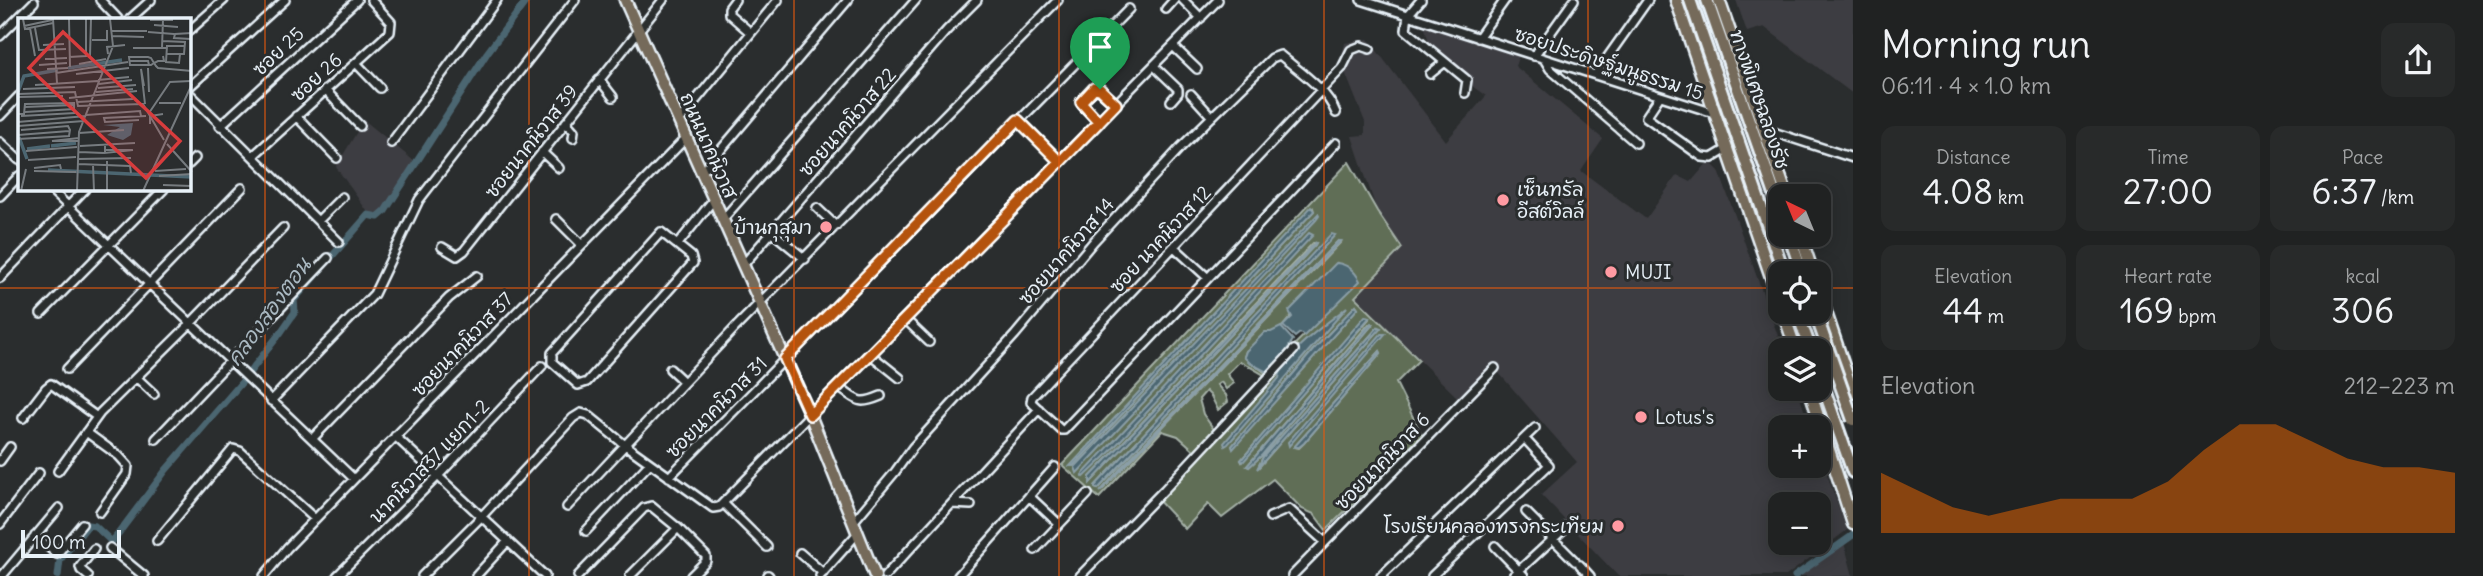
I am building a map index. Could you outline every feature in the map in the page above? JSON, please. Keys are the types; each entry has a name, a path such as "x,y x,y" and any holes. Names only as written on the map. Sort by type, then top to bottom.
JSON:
{"highway":[{"name":"ทางพิเศษฉลองรัช","path":"1690,0 1780,261"},
{"name":"ทางพิเศษฉลองรัช","path":"1707,0 1771,184"},
{"path":"1819,324 1853,420"},
{"path":"1828,401 1853,472"}],"main road":[{"name":"ถนนนาคนิวาส","path":"625,0 810,415 875,576"},
{"path":"1676,0 1768,268"},
{"path":"1719,0 1783,184"},
{"path":"1830,324 1853,393"},
{"path":"1831,343 1833,332"},
{"path":"1831,356 1842,359"},
{"path":"1813,401 1853,524"}],"street":[{"path":"100,0 117,18"},
{"path":"131,18 151,0"},
{"path":"191,29 224,0"},
{"path":"191,85 285,0"},
{"name":"ซอย 25","path":"220,125 357,0"},
{"name":"ซอย 26","path":"253,156 390,32 392,26 389,20 370,0"},
{"path":"391,143 497,0"},
{"path":"271,401 374,294 419,200 575,0"},
{"name":"ซอยนาคนิวาส 39","path":"442,247 454,255 459,255 663,0"},
{"path":"735,0 729,8 729,14 751,33"},
{"path":"679,121 778,0"},
{"path":"702,172 848,0"},
{"path":"723,219 916,0"},
{"name":"ซอยนาคนิวาส 22","path":"743,265 947,30 977,0"},
{"path":"567,507 684,382 1058,0"},
{"path":"1166,9 1174,0"},
{"path":"1183,0 1201,18"},
{"path":"422,576 577,414 588,415 713,508 721,505 1218,0"},
{"name":"ซอยประดิษฐ์มนูธรรม 15","path":"1361,0 1376,2 1478,38 1714,113"},
{"path":"1421,0 1408,15 1406,30 1467,80 1465,93"},
{"path":"1478,38 1505,0"},
{"path":"1534,55 1574,0"},
{"path":"1595,75 1648,0"},
{"path":"0,36 34,2"},
{"name":"ซอยนาคนิวาส 31","path":"668,477 1129,9"},
{"name":"ซอย นาคนิวาส 12","path":"885,576 1039,409 1031,402 1032,397 1342,68 1351,50 1361,46 1370,49"},
{"path":"1173,47 1197,69"},
{"name":"ซอยนาคนิวาส 14","path":"853,522 913,447 1015,335 1094,241 1212,117 1276,55 1280,55 1321,89"},
{"path":"1544,59 1550,69 1636,143"},
{"path":"1430,74 1445,62"},
{"path":"356,63 380,88"},
{"path":"1154,66 1178,89 1171,101"},
{"path":"599,79 613,97"},
{"path":"1099,122 1082,105 1082,100 1089,92 1097,88 1116,104"},
{"path":"1321,89 1332,102 1336,113"},
{"path":"326,90 360,126"},
{"path":"1191,94 1212,117"},
{"path":"191,95 339,242"},
{"path":"1660,96 1646,117 1702,157 1712,158 1727,149"},
{"path":"0,116 18,97"},
{"path":"296,116 337,158"},
{"path":"1018,120 1060,162"},
{"path":"566,122 574,131 573,138"},
{"path":"1764,129 1853,158"},
{"name":"ซอยนาคนิวาส 37","path":"264,576 315,519 686,138"},
{"path":"0,142 18,159"},
{"path":"1039,409 1064,430 1336,143"},
{"path":"542,152 559,168"},
{"path":"0,196 18,177"},
{"path":"67,369 242,188"},
{"path":"52,191 354,479"},
{"path":"0,278 83,191"},
{"path":"41,314 162,191"},
{"path":"318,221 342,197"},
{"path":"678,244 714,200"},
{"path":"817,208 836,226"},
{"path":"556,219 581,244"},
{"path":"58,471 99,415 283,228"},
{"path":"663,232 678,244 693,258 692,263 587,382 578,384 552,362 552,353 658,233 663,232"},
{"path":"772,232 805,259"},
{"path":"1174,247 1208,278"},
{"path":"156,439 328,258"},
{"path":"312,439 449,298 477,276"},
{"path":"905,319 929,342"},
{"path":"1080,576 1294,350"},
{"path":"870,354 900,378"},
{"name":"นาคนิวาส37 แยก1-2","path":"337,576 438,476 542,366"},
{"name":"ซอยนาคนิวาส 6","path":"1292,576 1495,368"},
{"path":"670,369 684,382"},
{"path":"137,378 154,394"},
{"path":"23,418 51,384 99,415"},
{"path":"838,387 859,402 866,403 881,396"},
{"path":"1381,576 1535,428"},
{"path":"86,432 128,466 127,474 100,512"},
{"path":"396,436 545,576"},
{"path":"1432,576 1549,465 1525,439"},
{"path":"0,461 10,447"},
{"path":"157,541 233,449 240,451 315,519"},
{"path":"586,531 650,463"},
{"path":"958,576 1055,467"},
{"path":"0,524 39,473"},
{"path":"1035,550 1087,494"},
{"path":"1029,496 1059,524"},
{"path":"952,504 971,505"},
{"path":"721,505 766,547"},
{"path":"578,576 644,508 651,506 678,528 707,559 691,576"},
{"path":"2,576 59,508"},
{"path":"1270,517 1289,509 1325,542"},
{"path":"1526,512 1590,576"},
{"path":"35,536 57,554 82,524"},
{"path":"1495,546 1519,574 1566,527"},
{"path":"630,576 678,528"},
{"path":"800,553 821,574 858,533"},
{"path":"476,576 508,541"},
{"path":"110,548 144,576"},
{"path":"89,576 80,567 94,549"}],"shaded area":[{"path":"1736,0 1853,0 1853,94 1764,27 1747,32"},
{"path":"1424,25 1519,55 1515,66 1603,139 1581,171 1646,219 1677,175 1691,182 1709,161 1719,171 1768,308 1768,324 1774,324 1779,338 1768,338 1768,401 1801,401 1806,415 1768,415 1768,478 1828,478 1847,530 1831,542 1831,492 1768,492 1768,555 1814,555 1786,576 1618,576 1541,495 1577,462 1498,372 1490,367 1458,398 1355,297 1402,248 1377,211 1352,136 1365,135 1365,122 1341,62 1345,43 1368,39 1446,141 1486,96 1423,51 1429,42"},
{"path":"364,120 414,161 387,205 380,213 375,214 367,211 336,167"},
{"path":"1844,543 1853,576 1800,576 1831,555"}],"green space":[{"path":"1349,162 1402,248 1355,297 1419,360 1396,383 1422,435 1326,530 1314,514 1302,509 1273,479 1222,518 1208,504 1185,529 1157,499 1270,384 1287,352 1359,281 1337,263 1283,326 1246,351 1244,357 1267,374 1266,376 1240,361 1227,374 1234,383 1226,389 1221,382 1217,385 1226,395 1228,402 1218,410 1206,391 1199,399 1203,414 1215,431 1196,452 1178,436 1162,431 1099,498 1062,465","holes":["1313,208 1314,211 1073,466","1331,235 1334,236 1098,489 1095,488","1338,241 1341,242 1101,491","1313,243 1316,243 1090,483 1090,477","1356,305 1358,308 1233,448 1315,348","1365,317 1370,318 1242,462","1369,324 1373,324 1249,467 1247,466","1378,327 1380,329 1258,468 1263,457","1380,351 1299,448 1294,447"]}],"water":[{"path":"1311,207 1314,211 1073,466 1070,466"},
{"path":"1318,214 1316,220 1077,473 1075,467"},
{"path":"1309,233 1313,235 1084,477 1082,475"},
{"path":"1331,234 1335,235 1098,489 1095,488 1095,486"},
{"path":"1338,241 1341,241 1100,492 1124,465"},
{"path":"1316,242 1315,245 1090,483 1090,477"},
{"path":"1336,263 1350,269 1360,281 1304,336 1300,333 1295,337 1283,326 1292,317 1289,311"},
{"path":"1356,305 1358,308 1233,449 1232,446 1315,348"},
{"path":"1347,307 1225,446 1224,443 1279,378 1282,368 1297,348"},
{"path":"1365,316 1370,317 1243,462 1241,460"},
{"path":"1371,323 1373,324 1262,455 1247,466"},
{"path":"1281,327 1293,340 1281,359 1267,372 1244,357 1246,351 1265,332"},
{"path":"1378,327 1381,328 1257,469 1263,457"},
{"path":"1381,334 1385,334 1289,446 1288,442"},
{"path":"1380,351 1304,443 1294,447"}],"waterway":[{"name":"คลองสองตอน","path":"58,576 60,560 88,525 95,526 112,542 166,470 281,332 295,312 294,300 368,215 378,217 385,211 487,53 527,0"},
{"path":"1795,576 1853,535"}],"place":[{"name":"เซ็นทรัล อีสต์วิลล์","path":"1503,200"},
{"name":"บ้านกุสุมา","path":"826,227"},
{"name":"MUJI","path":"1611,272"},
{"name":"Lotus's","path":"1641,417"},
{"name":"โรงเรียนคลองทรงกระเทียม","path":"1618,526"}],"route":[{"path":"1100,89 1094,88 1081,102 1099,122 1060,162 810,415 785,359 1018,120 1060,162 1099,122 1116,104 1100,89"}]}
